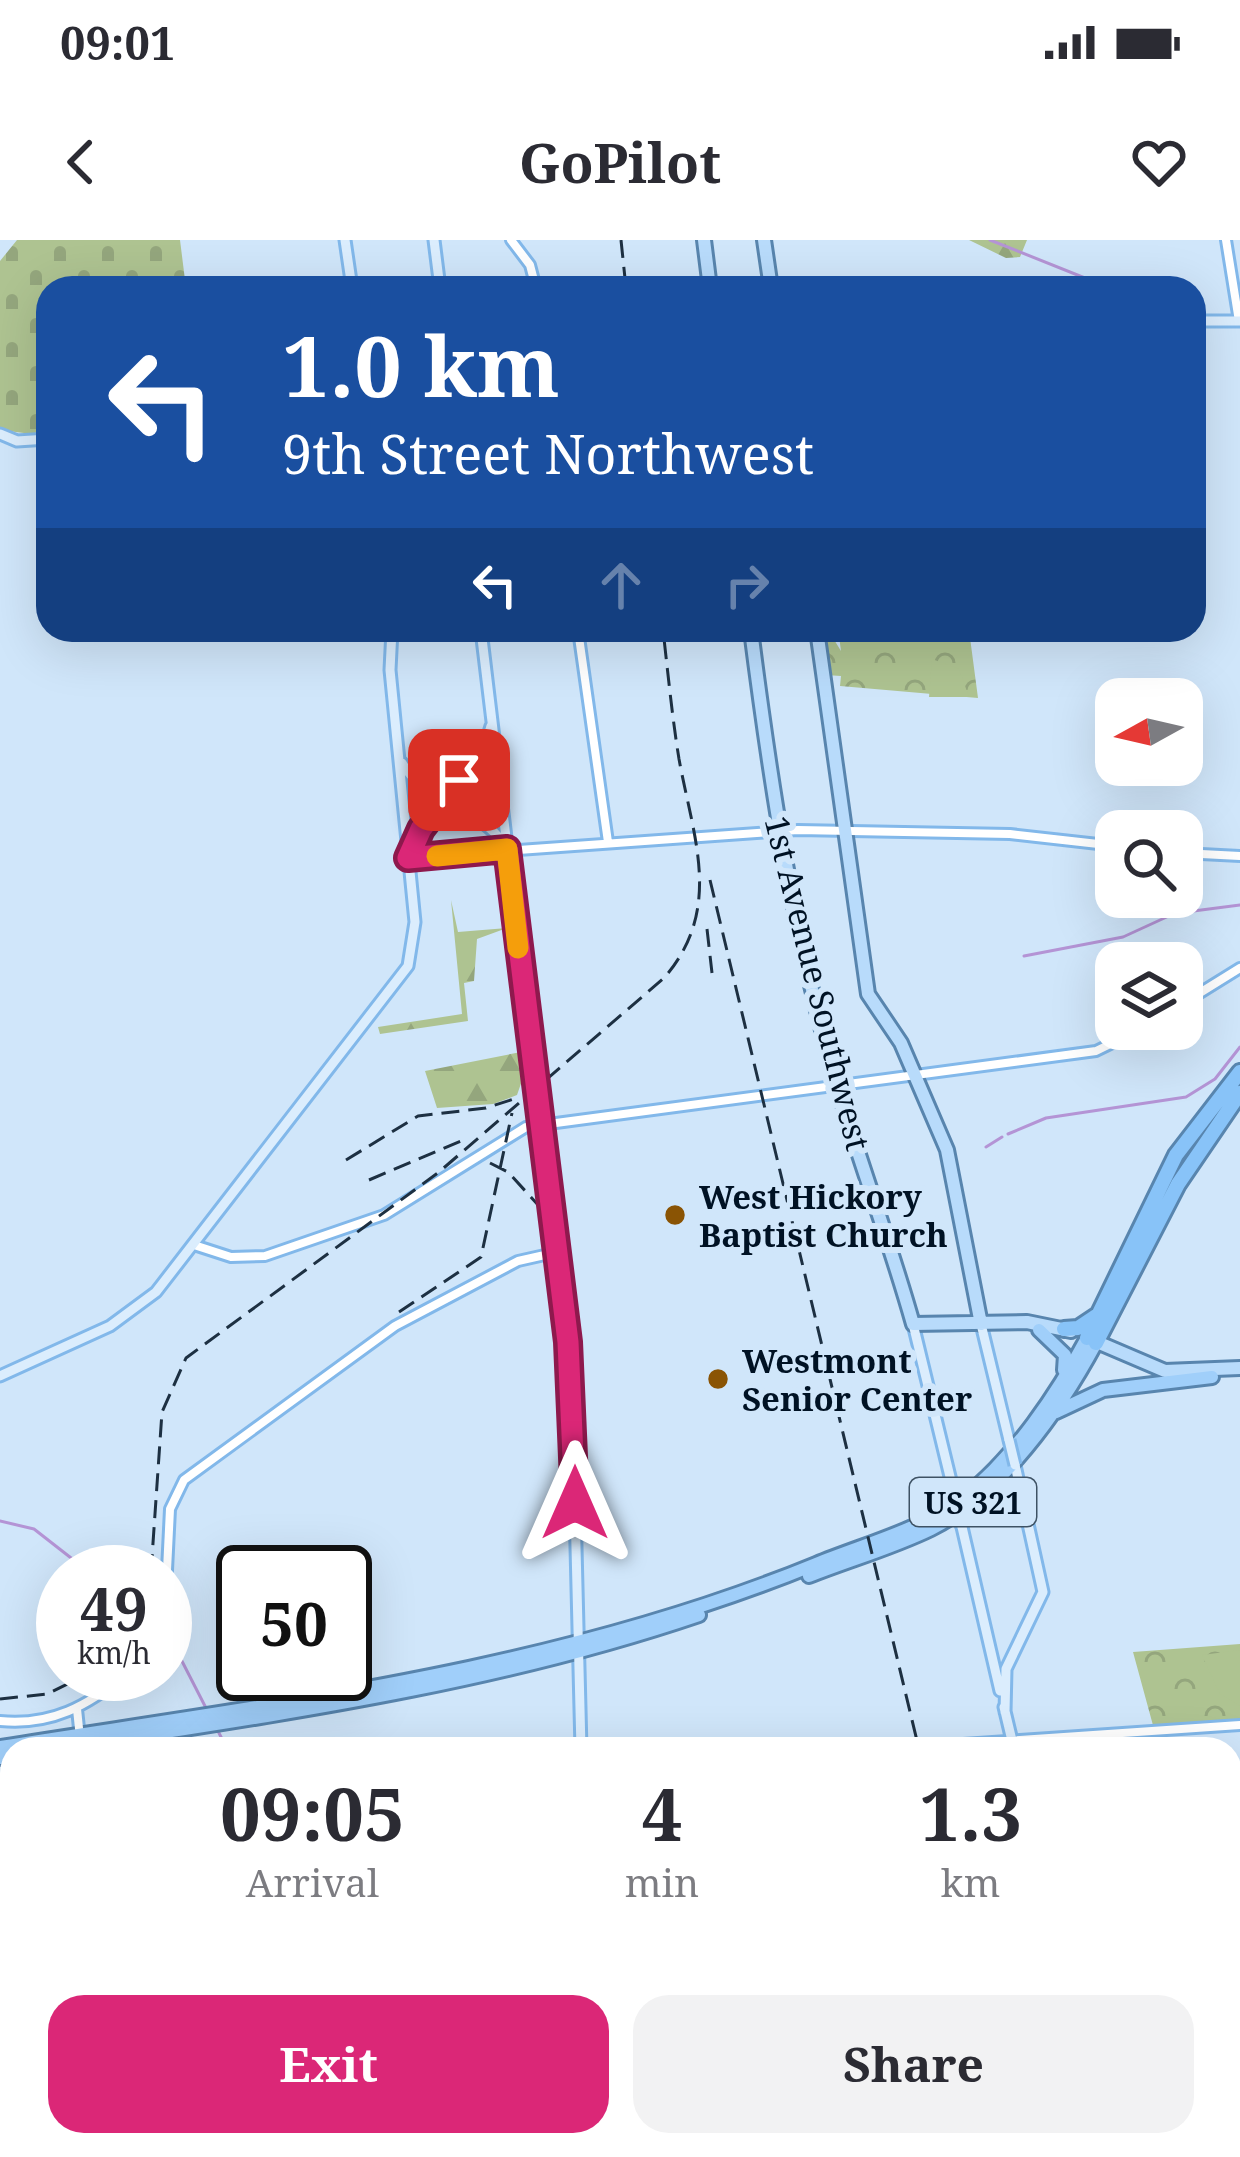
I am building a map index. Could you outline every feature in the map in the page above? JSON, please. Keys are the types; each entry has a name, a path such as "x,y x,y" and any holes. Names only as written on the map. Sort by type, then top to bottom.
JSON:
{"highway":[{"name":"US 321","path":"579,1649 763,1585 928,1520 984,1479 1090,1344 1177,1155 1240,1072"},
{"name":"US 321","path":"112,1737 579,1649 750,1598 931,1529 989,1488 1041,1424 1196,1151 1240,1096"},
{"path":"1064,1329 1084,1325 1104,1308"},
{"path":"1039,1330 1065,1354 1055,1388"},
{"path":"1041,1424 1064,1405 1103,1390 1212,1377"}],"main road":[{"path":"345,240 350,276"},
{"path":"434,240 438,276"},
{"path":"704,240 708,276"},
{"path":"764,240 769,276"},
{"path":"1206,322 1239,323"},
{"path":"0,434 14,440 36,439"},
{"path":"0,1376 133,1313 194,1245 408,966 413,940 391,642"},
{"path":"483,642 574,1409 581,1737"},
{"name":"1st Avenue Southwest","path":"752,642 776,831 838,1087 913,1324 1011,1737"},
{"path":"819,642 868,994 916,1075 951,1162 981,1324 1043,1592 1006,1669 1005,1712"},
{"path":"408,858 482,752 491,718"},
{"path":"398,752 411,777 488,825 507,849"},
{"path":"913,1324 1064,1329 1160,1377 1240,1372"},
{"path":"1013,1324 1090,1344 1165,1371 1240,1372"}],"street":[{"path":"511,240 533,276"},
{"path":"1226,240 1239,323"},
{"path":"580,642 608,842"},
{"path":"593,842 602,835 604,814"},
{"path":"408,858 776,831 1033,835 1095,843"},
{"path":"1203,854 1240,856"},
{"path":"1203,991 1240,968"},
{"path":"194,1245 231,1257 274,1253 396,1209 503,1136 543,1124 1100,1050"},
{"path":"168,1545 170,1509 184,1480 376,1338 526,1258 557,1252"},
{"path":"0,1721 42,1721 88,1701"},
{"path":"77,1709 79,1737"},
{"path":"1104,1737 1240,1725"}],"green space":[{"path":"17,240 180,240 184,276 36,276 36,434 0,430 0,261"},
{"path":"969,240 1027,240 1020,257 1006,258"},
{"path":"823,642 835,642 841,651 840,642 971,642 978,698 840,686 841,676 826,675"},
{"path":"932,659 959,669 969,697 929,697"},
{"path":"451,900 458,932 507,928 477,939 474,981 464,983 468,1021 380,1034 378,1027 462,1014"},
{"path":"521,1052 525,1072 517,1095 493,1104 437,1108 425,1071"},
{"path":"1240,1644 1240,1721 1154,1729 1133,1652"},
{"path":"1240,1650 1240,1706 1220,1694 1202,1655"}],"waterway":[{"path":"990,240 1080,276"},
{"path":"1203,910 1240,905"},
{"path":"1024,956 1123,937 1164,918"},
{"path":"1008,1134 1046,1118 1186,1097 1215,1079 1240,1047"},
{"path":"986,1147 1002,1137"},
{"path":"0,1521 34,1529 54,1545"},
{"path":"192,1681 207,1710"},
{"path":"217,1729 221,1737"}],"railway":[{"path":"621,240 625,276"},
{"path":"153,1545 162,1412 186,1358 439,1172 664,978 682,952 694,926 699,872 664,642"},
{"path":"710,880 916,1737"},
{"path":"707,929 712,973"},
{"path":"346,1160 418,1116 486,1108 520,1097"},
{"path":"399,1312 481,1257 512,1113"},
{"path":"369,1180 461,1141"},
{"path":"490,1163 508,1172 539,1206"},
{"path":"0,1699 36,1695"}],"slow traffic":[{"path":"437,856 507,849 518,948"}],"place":[{"name":"West Hickory Baptist Church","path":"675,1215"},
{"name":"Westmont Senior Center","path":"718,1379"}],"route":[{"path":"459,780 421,829 408,858 507,849 568,1342 575,1503"}]}
